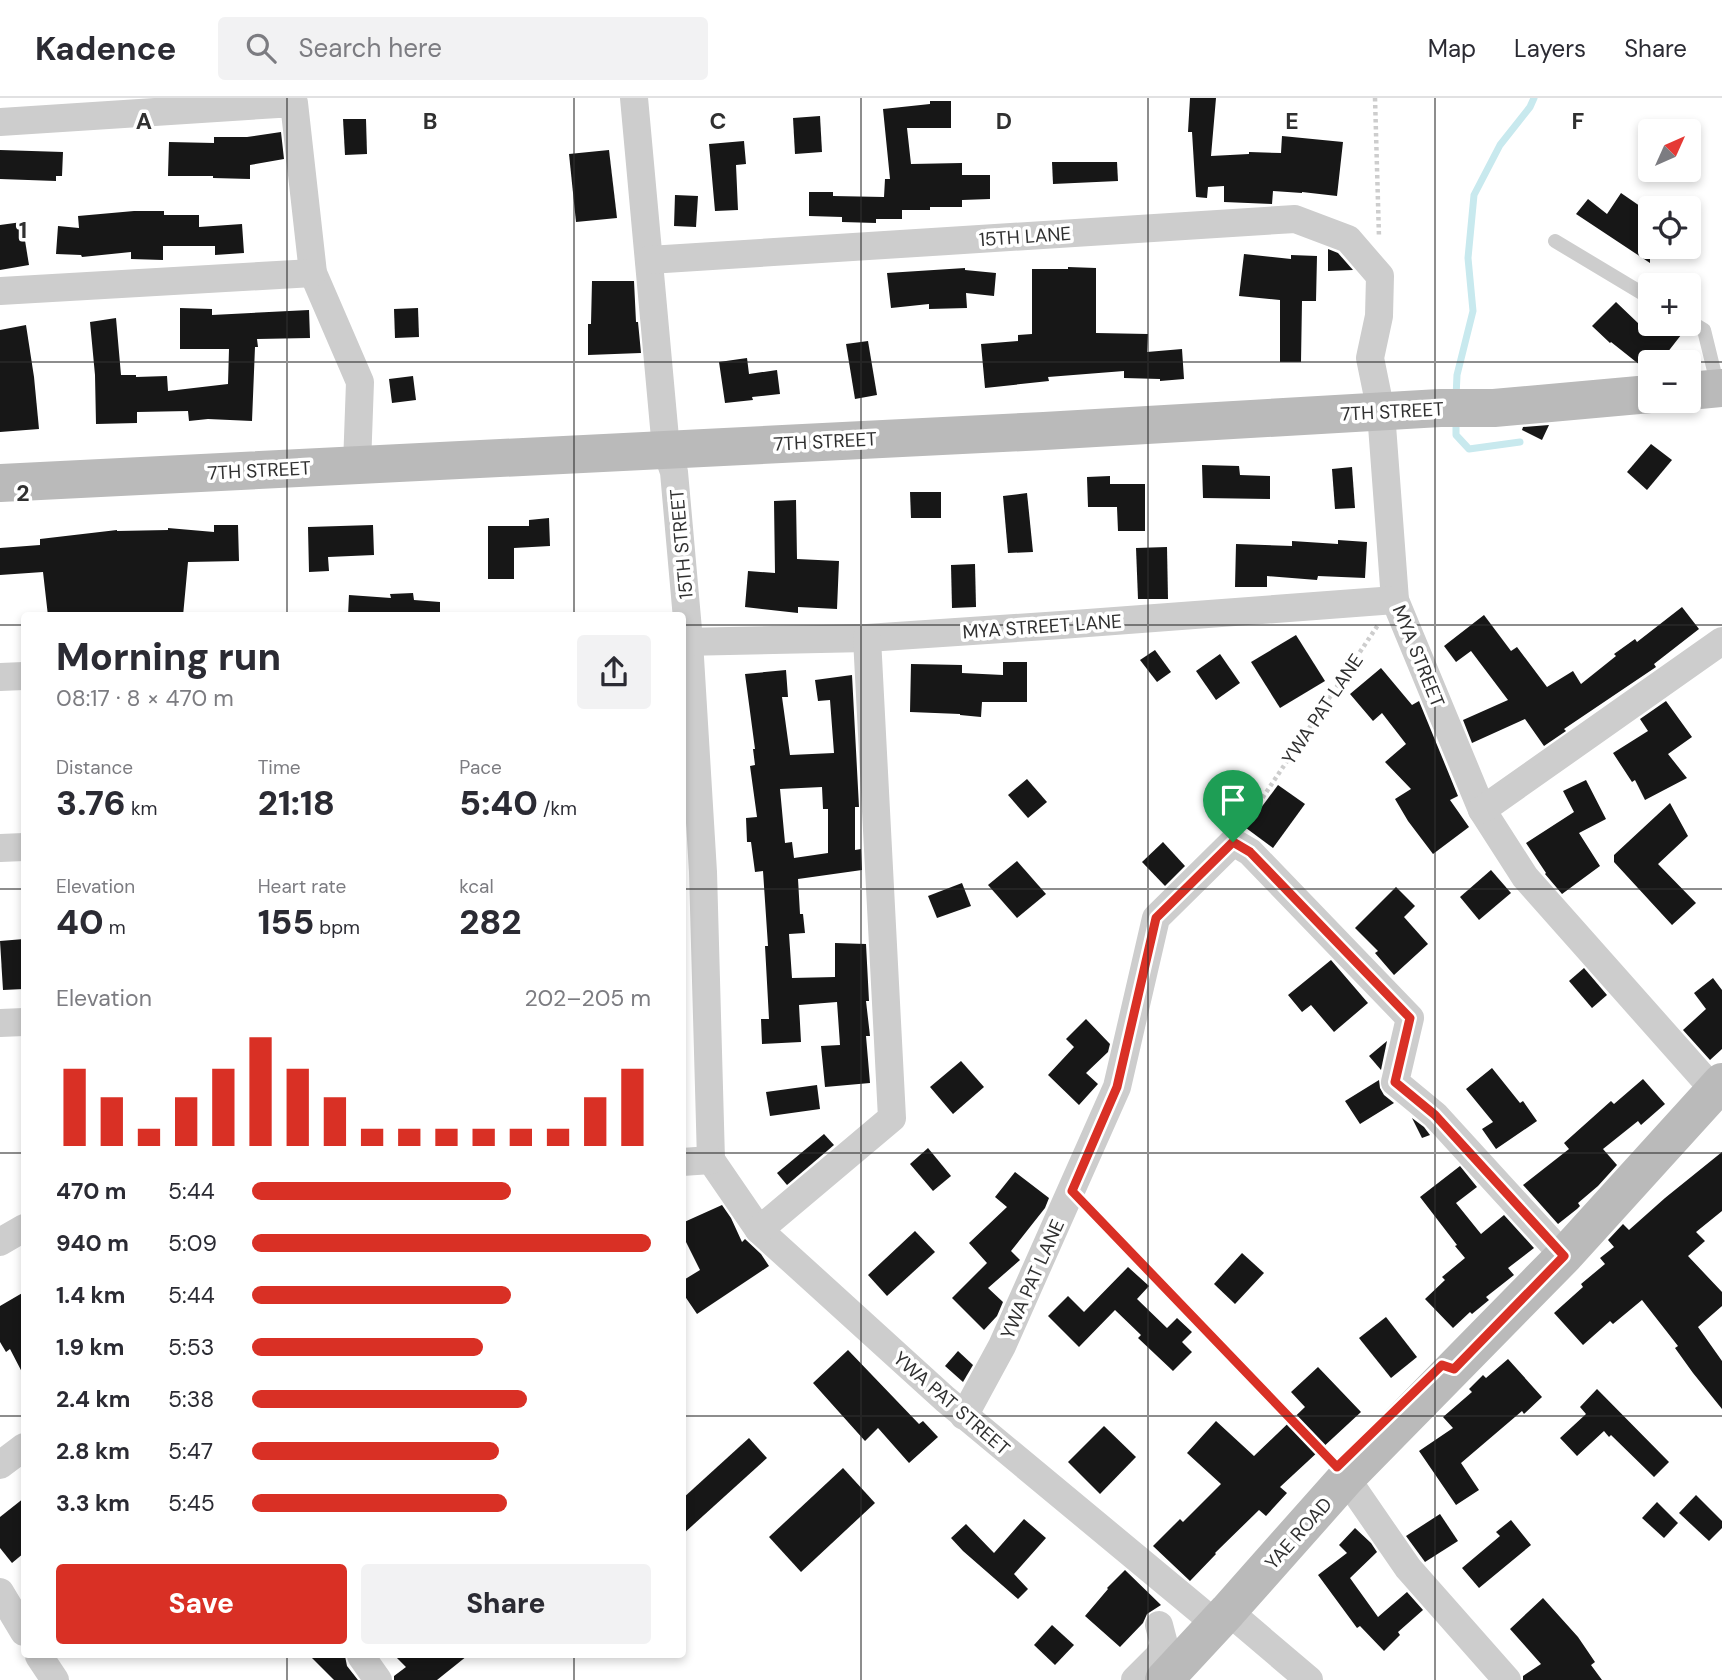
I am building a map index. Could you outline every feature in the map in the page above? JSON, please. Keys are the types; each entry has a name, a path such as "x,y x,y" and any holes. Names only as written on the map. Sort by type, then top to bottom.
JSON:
{"street":[{"name":"15TH STREET","path":"635,98 666,449 674,472 684,612"},
{"path":"0,121 294,103 313,273 360,382 357,465"},
{"name":"15TH LANE","path":"649,260 1295,219 1348,239 1380,276"},
{"path":"0,291 313,273"},
{"path":"1380,276 1379,316 1370,358 1381,412"},
{"name":"7TH STREET","path":"0,483 1440,408 1494,408 1638,395"},
{"name":"MYA STREET","path":"1381,412 1395,600 1482,810 1525,877 1718,1086"},
{"name":"MYA STREET LANE","path":"686,641 867,638 1395,600"},
{"path":"759,1230 892,1118 867,638"},
{"path":"1482,810 1722,640"},
{"name":"15TH STREET","path":"686,641 703,872 711,1160"},
{"path":"0,677 21,676"},
{"path":"1233,842 1250,852 1410,1018 1395,1082 1435,1115 1564,1256"},
{"name":"YWA PAT LANE","path":"964,1416 1002,1346 1117,1087 1156,918 1233,842"},
{"path":"0,848 21,846"},
{"path":"0,1024 21,1022"},
{"name":"YAE ROAD","path":"1164,1680 1222,1618 1342,1473 1454,1369 1564,1256 1718,1086"},
{"path":"686,1163 711,1160"},
{"name":"YWA PAT STREET","path":"711,1160 759,1230 964,1416 1222,1618 1309,1680"},
{"path":"0,1242 21,1230"},
{"path":"0,1465 21,1449"},
{"path":"1238,1574 1342,1473 1408,1568 1507,1680"},
{"path":"0,1592 21,1627"},
{"path":"1135,1680 1159,1656 1164,1644 1159,1625"},
{"path":"40,1658 55,1680"},
{"path":"362,1658 378,1680"}],"lane":[{"path":"1555,241 1638,291"},
{"path":"1701,328 1704,330 1710,389"}],"path":[{"path":"1375,98 1380,276"},
{"name":"YWA PAT LANE","path":"1233,842 1395,600"},
{"path":"1072,1191 1342,1473"}],"building":[{"path":"1190,98 1216,98 1211,156 1249,152 1281,153 1282,136 1343,142 1337,196 1273,191 1272,204 1224,202 1224,186 1208,187 1207,198 1196,197 1192,132 1188,132"},
{"path":"930,101 951,101 951,128 907,128 911,164 962,163 962,175 990,175 990,199 962,200 962,207 902,210 902,219 876,219 876,223 842,222 842,217 809,216 809,192 833,192 833,196 884,197 885,179 890,179 883,109 930,104"},
{"path":"820,116 822,152 795,154 793,118"},
{"path":"343,119 366,119 367,154 345,155"},
{"path":"281,132 284,159 250,165 250,179 168,176 169,142 214,143 214,137 247,137"},
{"path":"744,141 746,164 736,165 738,210 715,211 709,144"},
{"path":"0,150 63,152 62,176 56,176 56,181 0,179"},
{"path":"609,150 617,218 576,222 569,154"},
{"path":"1052,162 1117,162 1118,181 1053,184"},
{"path":"1621,193 1638,205 1638,255 1576,214 1588,199 1607,214"},
{"path":"675,195 698,196 696,227 674,226"},
{"path":"164,211 164,215 199,215 199,227 242,224 244,253 215,255 215,246 163,246 163,260 131,259 131,252 82,257 56,254 58,226 79,228 78,216"},
{"path":"22,222 29,265 0,270 0,225"},
{"path":"1328,249 1338,253 1353,270 1328,271"},
{"path":"1244,254 1291,259 1291,255 1317,256 1316,301 1302,301 1301,362 1280,362 1280,300 1239,296"},
{"path":"965,268 996,273 994,296 966,293 967,308 929,309 929,304 891,308 887,273"},
{"path":"1096,268 1096,333 1148,334 1147,352 1182,349 1184,379 1160,381 1124,378 1124,371 1048,377 1049,381 985,388 981,344 1018,341 1018,335 1032,334 1032,269"},
{"path":"592,281 634,281 641,353 588,355"},
{"path":"1616,302 1638,323 1638,336 1680,336 1669,350 1638,350 1638,363 1592,326"},
{"path":"180,308 212,309 212,315 309,310 310,338 257,339 252,421 189,421 188,411 137,412 137,423 96,424 90,322 116,318 121,375 167,376 168,391 228,384 229,349 180,349"},
{"path":"418,308 419,337 395,338 394,309"},
{"path":"26,325 39,429 0,432 0,330"},
{"path":"868,341 877,395 855,399 846,344"},
{"path":"747,358 749,374 777,370 780,394 725,403 719,362"},
{"path":"413,376 416,400 392,403 389,379"},
{"path":"1549,425 1542,440 1522,430 1523,427"},
{"path":"1651,444 1672,460 1647,490 1627,472"},
{"path":"1202,465 1239,466 1240,475 1270,476 1270,499 1203,498"},
{"path":"1352,467 1355,508 1335,509 1332,469"},
{"path":"1110,476 1110,484 1145,484 1145,531 1118,531 1117,507 1088,507 1087,477"},
{"path":"910,492 941,492 941,518 911,518"},
{"path":"1027,493 1033,552 1008,553 1003,496"},
{"path":"796,500 797,559 839,561 837,609 798,607 798,613 745,607 748,571 775,573 774,501"},
{"path":"549,518 550,546 514,548 514,579 488,579 488,526 529,526 529,520"},
{"path":"214,525 238,525 239,561 188,562 183,612 48,612 43,572 0,575 0,548 40,545 40,539 117,530 168,528 214,532"},
{"path":"373,525 374,555 328,557 329,571 309,572 308,527"},
{"path":"1338,540 1367,542 1365,578 1318,576 1317,580 1267,576 1267,587 1235,587 1236,544 1292,546 1292,541 1338,544"},
{"path":"1167,547 1168,599 1138,599 1136,548"},
{"path":"975,564 976,607 952,608 951,565"},
{"path":"413,593 414,600 440,602 440,612 348,612 349,595 391,598 390,594"},
{"path":"1682,607 1699,629 1654,664 1656,667 1564,729 1566,731 1544,746 1525,719 1472,743 1463,720 1508,700 1471,651 1456,662 1444,646 1484,615 1511,651 1517,647 1547,687 1573,671 1581,684 1616,656 1614,654 1635,639 1637,642"},
{"path":"1296,635 1325,681 1280,708 1251,662"},
{"path":"1155,650 1171,672 1157,682 1140,660"},
{"path":"1220,654 1240,683 1216,700 1196,671"},
{"path":"1003,662 1027,662 1027,702 982,702 981,717 910,712 911,664 962,665 962,673 1003,675"},
{"path":"1381,668 1412,705 1419,701 1458,796 1450,800 1469,827 1433,854 1395,799 1411,789 1385,762 1406,744 1382,713 1373,721 1350,694"},
{"path":"786,670 788,697 782,697 790,755 834,753 830,700 818,701 815,680 852,675 859,807 855,807 855,850 861,849 862,870 798,879 800,914 803,914 805,933 789,934 792,978 835,977 835,943 866,944 869,1001 866,1001 870,1036 866,1036 870,1083 825,1087 821,1046 840,1045 837,1002 799,1005 801,1042 762,1044 761,1019 769,1019 765,946 768,946 763,871 755,872 751,842 747,842 746,818 757,817 750,766 755,765 755,749 745,674","holes":["822,787 823,809 828,809 828,853 794,858 792,842 785,843 780,789"]},
{"path":"1666,701 1692,737 1668,754 1687,778 1645,800 1635,780 1632,782 1613,753 1648,731 1640,719"},
{"path":"1027,779 1047,802 1028,818 1008,795"},
{"path":"1586,780 1606,819 1579,833 1600,866 1562,894 1545,874 1526,843 1574,812 1563,791"},
{"path":"1278,785 1305,804 1273,848 1246,828"},
{"path":"1670,803 1688,836 1658,864 1696,903 1672,925 1614,862 1614,855"},
{"path":"1163,842 1185,866 1165,886 1142,862"},
{"path":"1017,861 1046,894 1017,918 988,885"},
{"path":"1491,870 1511,893 1479,920 1460,897"},
{"path":"962,883 971,906 937,918 928,896"},
{"path":"1396,887 1415,906 1404,917 1428,944 1394,975 1375,953 1378,951 1355,928"},
{"path":"21,939 21,989 3,990 0,941"},
{"path":"1331,960 1368,1003 1334,1032 1311,1005 1302,1012 1288,995"},
{"path":"1584,968 1607,995 1592,1008 1569,981"},
{"path":"1713,978 1722,990 1722,1049 1710,1060 1683,1030 1706,1009 1694,993"},
{"path":"1086,1019 1110,1044 1108,1052 1086,1073 1098,1084 1079,1105 1048,1075 1074,1047 1066,1039"},
{"path":"1387,1041 1381,1070 1369,1056"},
{"path":"961,1061 984,1087 953,1114 930,1087"},
{"path":"1492,1068 1520,1103 1523,1101 1537,1121 1496,1149 1482,1129 1493,1122 1466,1089"},
{"path":"1643,1079 1665,1104 1641,1125 1638,1121 1603,1149 1617,1165 1578,1203 1580,1206 1558,1224 1523,1185 1569,1149 1564,1143 1611,1101 1614,1104"},
{"path":"1379,1080 1384,1095 1394,1103 1360,1124 1345,1101"},
{"path":"817,1085 820,1109 770,1116 766,1092"},
{"path":"1412,1118 1424,1127 1430,1135 1422,1138"},
{"path":"824,1134 834,1145 787,1185 777,1173"},
{"path":"928,1148 951,1176 933,1191 910,1164"},
{"path":"1722,1152 1722,1211 1696,1232 1705,1241 1688,1256 1722,1292 1722,1306 1698,1327 1722,1361 1722,1409 1642,1300 1613,1324 1610,1321 1583,1345 1554,1313 1583,1287 1581,1284 1605,1264 1600,1258 1614,1247 1608,1240 1623,1224 1629,1230"},
{"path":"1460,1166 1477,1187 1456,1203 1481,1234 1504,1215 1534,1248 1508,1268 1514,1275 1486,1297 1489,1300 1472,1314 1470,1312 1453,1328 1425,1299 1445,1280 1442,1277 1465,1258 1420,1197"},
{"path":"1015,1172 1049,1198 1045,1208 1011,1251 1020,1260 988,1288 1003,1302 997,1316 984,1330 952,1298 987,1263 969,1243 1007,1207 995,1197"},
{"path":"722,1205 742,1242 745,1239 769,1266 697,1314 686,1298 686,1279 700,1270 686,1242 686,1221"},
{"path":"915,1231 935,1252 887,1296 868,1275"},
{"path":"1242,1253 1264,1273 1235,1304 1214,1284"},
{"path":"1128,1267 1149,1286 1137,1299 1167,1328 1177,1318 1192,1332 1182,1342 1192,1352 1173,1371 1138,1338 1141,1335 1115,1310 1079,1347 1048,1316 1068,1296 1084,1312"},
{"path":"21,1294 21,1370 10,1349 6,1352 0,1342 0,1306"},
{"path":"1386,1317 1417,1357 1391,1378 1359,1338"},
{"path":"848,1350 919,1424 923,1421 938,1437 909,1463 878,1428 865,1441 813,1383"},
{"path":"958,1351 973,1365 963,1382 945,1366"},
{"path":"1508,1359 1542,1397 1461,1463 1479,1490 1456,1505 1419,1451 1453,1428 1443,1417 1472,1392 1469,1389 1483,1375 1486,1378"},
{"path":"1318,1367 1361,1412 1280,1487 1287,1493 1266,1516 1259,1510 1190,1581 1153,1546 1180,1519 1183,1522 1221,1484 1187,1453 1216,1421 1254,1456 1305,1407 1291,1392"},
{"path":"1597,1389 1669,1462 1654,1477 1604,1431 1577,1456 1560,1438 1586,1414 1580,1407"},
{"path":"1104,1426 1136,1457 1100,1494 1068,1462"},
{"path":"749,1438 767,1458 686,1531 686,1495"},
{"path":"843,1468 875,1503 801,1572 769,1537"},
{"path":"1696,1495 1722,1521 1722,1528 1709,1541 1679,1513"},
{"path":"21,1500 21,1556 12,1563 0,1548 0,1517"},
{"path":"1657,1502 1678,1523 1664,1538 1642,1518"},
{"path":"1440,1514 1458,1541 1425,1562 1406,1536"},
{"path":"1024,1519 1046,1538 1014,1574 1028,1589 1018,1599 951,1538 966,1524 994,1553"},
{"path":"1511,1520 1531,1545 1479,1588 1462,1568 1500,1536 1496,1532"},
{"path":"1355,1528 1377,1552 1350,1578 1378,1617 1407,1592 1423,1610 1398,1632 1400,1635 1384,1651 1360,1626 1357,1628 1318,1575 1347,1553 1339,1545"},
{"path":"1125,1570 1161,1605 1147,1614 1143,1623 1120,1647 1085,1616"},
{"path":"1543,1598 1578,1637 1595,1662 1591,1665 1602,1680 1523,1680 1523,1676 1541,1664 1510,1629"},
{"path":"1052,1625 1074,1645 1055,1665 1034,1645"},
{"path":"312,1658 345,1658 347,1666 358,1680 334,1680"},
{"path":"397,1658 464,1658 437,1680 394,1680 394,1676 406,1667"}],"waterway":[{"path":"1456,397 1457,375 1473,311 1468,258 1474,195 1500,145 1534,98"},
{"path":"1456,419 1456,435 1469,449 1520,442"}],"route":[{"path":"1233,842 1250,852 1410,1018 1395,1082 1435,1115 1564,1256 1454,1369 1442,1365 1337,1467 1072,1191 1117,1087 1156,918 1233,842"}]}
